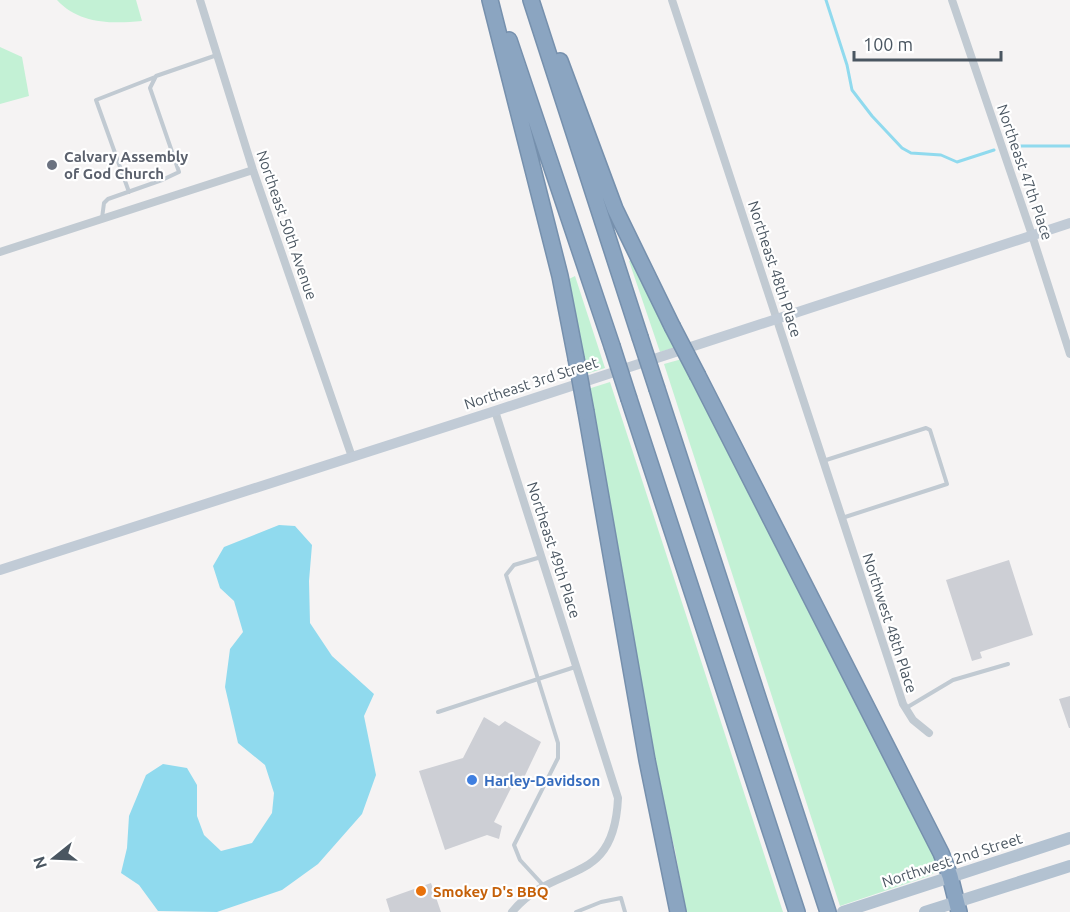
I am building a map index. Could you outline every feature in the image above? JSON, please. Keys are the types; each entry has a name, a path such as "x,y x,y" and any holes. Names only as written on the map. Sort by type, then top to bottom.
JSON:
{"highway":[{"path":"489,0 560,276 645,750 678,912"},
{"path":"495,0 612,346 797,912"},
{"path":"531,0 828,912"},
{"path":"537,0 615,209 672,326 941,853 958,907"}],"main road":[{"name":"Northwest 2nd Street","path":"843,912 1070,838"},
{"path":"925,912 958,907 1070,866"}],"street":[{"name":"Northeast 50th Avenue","path":"200,0 254,170 352,457"},
{"name":"Northeast 48th Place","path":"672,0 851,547"},
{"name":"Northeast 47th Place","path":"952,0 1070,354"},
{"path":"0,252 254,170"},
{"name":"Northeast 3rd Street","path":"0,570 1070,223"},
{"name":"Northeast 49th Place","path":"495,411 618,798 613,834 607,847 589,866 543,886 522,900 512,912"},
{"name":"Northwest 48th Place","path":"851,547 905,708 913,720 930,733"}],"lane":[{"path":"129,192 96,100 217,55"},
{"path":"101,219 104,203 108,199 179,172 150,88 156,76"},
{"path":"823,461 926,428 930,430 947,484 841,518"},
{"path":"542,557 514,566 506,575 558,743 558,758 514,845 520,860 543,886"},
{"path":"905,708 953,680 1008,663"},
{"path":"438,712 577,666"},
{"path":"576,912 621,898 626,912"}],"green space":[{"path":"57,0 136,0 142,21 96,21 75,14"},
{"path":"0,47 22,57 29,96 0,104"},
{"path":"632,259 676,347 660,352 629,261"},
{"path":"575,276 605,368 586,374 567,280"},
{"path":"682,359 928,840 937,864 935,872 929,876 840,906 664,364"},
{"path":"610,382 783,912 686,912 675,850 649,747 588,389"}],"water":[{"path":"279,525 295,526 312,545 309,581 310,623 332,656 374,694 364,716 376,775 362,814 318,864 282,890 217,912 158,911 139,885 121,873 127,848 129,816 146,775 163,764 187,768 197,785 197,816 204,835 221,851 252,843 272,813 274,793 265,765 238,743 225,687 230,649 243,632 234,601 220,588 213,566 224,547"}],"building":[{"path":"1009,560 1033,635 980,652 982,658 972,661 946,580"},
{"path":"1070,696 1070,728 1069,728 1059,699"},
{"name":"Harley-Davidson","path":"484,717 499,726 505,721 541,742 519,788 512,786 494,822 502,826 499,839 487,835 445,850 419,771 463,758"},
{"name":"Smokey D's BBQ","path":"431,883 441,912 390,912 386,899"}],"waterway":[{"path":"826,0 847,65 852,90 872,116 902,148 911,153 941,155 957,162 994,150"},
{"path":"1013,146 1070,146"}],"place":[{"name":"Calvary Assembly of God Church","path":"52,165"},
{"name":"Harley-Davidson","path":"472,780"},
{"name":"Smokey D's BBQ","path":"421,891"}]}
